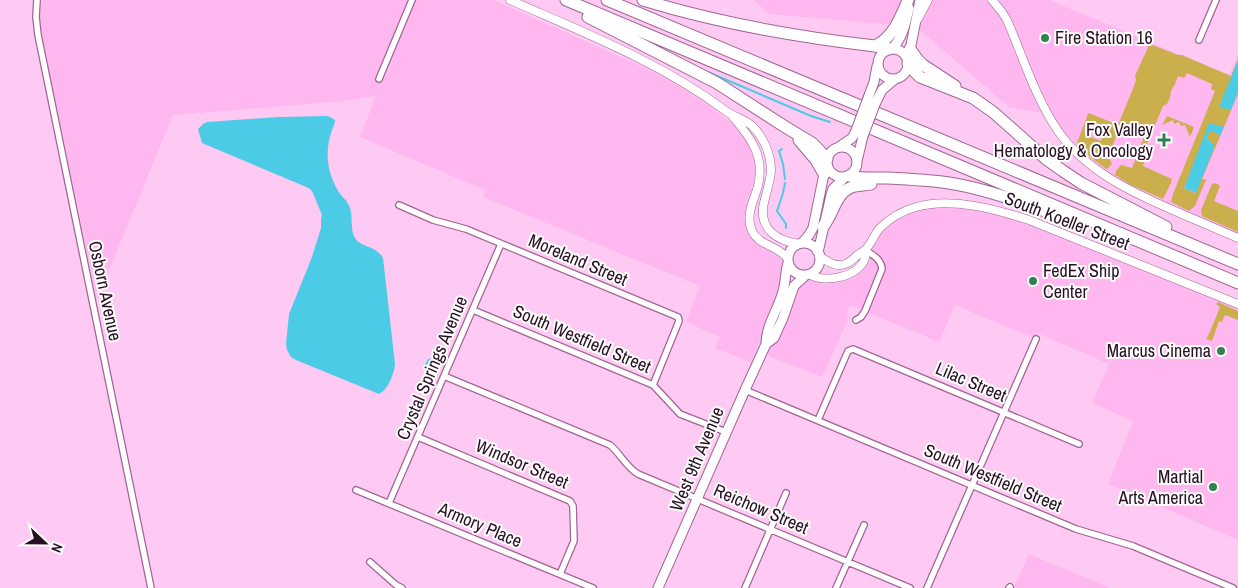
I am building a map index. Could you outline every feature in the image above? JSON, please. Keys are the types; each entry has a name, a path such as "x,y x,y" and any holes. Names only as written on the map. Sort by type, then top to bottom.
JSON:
{"highway":[{"path":"607,0 1238,264"},
{"path":"643,0 751,27 890,49"},
{"path":"875,46 885,41 897,25 909,0"},
{"path":"568,1 579,12 717,83 787,128 816,160 826,166"},
{"path":"568,1 1238,283"},
{"path":"908,57 915,72 920,76 974,98 994,112 1033,148 1062,171 1081,183 1179,234 1184,242"},
{"path":"847,177 949,183 1038,208 1118,239 1150,246"},
{"path":"823,227 839,196 848,188 911,180"}],"main road":[{"path":"859,135 831,151 813,228 800,244 791,250 788,260 795,272 808,274 818,267 818,253 823,227 833,189 855,170 859,135 872,100 878,60 884,51 890,49 899,41 903,32 909,0"},
{"path":"872,100 895,79 901,77 906,72 920,0"},
{"path":"890,49 902,52 908,57"},
{"path":"877,65 883,76 895,79"},
{"path":"840,147 852,150 857,161"},
{"path":"826,166 835,176 847,177"},
{"path":"800,244 811,245 818,253"},
{"name":"West 9th Avenue","path":"658,588 766,344 766,334 784,289 788,260"},
{"name":"West 9th Avenue","path":"766,344 774,338 794,286 808,274"}],"street":[{"name":"Osborn Avenue","path":"37,0 38,35 151,588"},
{"path":"379,79 412,0"},
{"path":"510,0 639,57 684,82 752,126 765,144 771,170 763,211 767,226 777,238 789,243 800,244"},
{"path":"914,25 928,0"},
{"path":"992,0 1007,20 1038,94 1058,131 1088,163 1114,182 1133,192 1238,238"},
{"path":"1199,40 1216,0"},
{"path":"730,113 750,137 759,160 758,184 750,214 752,231 764,243 779,251 788,260"},
{"name":"South Koeller Street","path":"818,253 831,264 843,265 865,250 880,228 907,210 928,205 946,204 982,207 1029,220 1238,304"},
{"name":"Moreland Street","path":"399,205 433,220 460,227 678,317 679,322 653,385"},
{"name":"Crystal Springs Avenue","path":"389,503 501,244"},
{"path":"856,320 865,311 882,269 879,259 865,250"},
{"name":"South Koeller Street","path":"808,274 829,278 849,274 858,268 865,258 865,250"},
{"name":"South Westfield Street","path":"473,310 653,385 680,414 726,432"},
{"path":"928,588 1036,339"},
{"name":"Lilac Street","path":"818,420 848,351 854,349 1079,444"},
{"name":"Reichow Street","path":"444,376 610,445 631,469 638,474 910,588"},
{"name":"South Westfield Street","path":"745,390 1076,529 1133,546 1233,588"},
{"name":"Windsor Street","path":"418,437 570,501 573,506 574,541 560,574"},
{"name":"Armory Place","path":"356,490 593,588"},
{"path":"745,588 786,493"},
{"path":"836,588 864,525"},
{"path":"370,562 401,588"}],"shaded area":[{"path":"42,0 494,0 643,67 677,85 711,107 739,129 751,148 756,174 746,210 747,224 756,243 776,254 782,260 783,274 769,320 751,362 715,348 720,337 686,322 700,286 483,197 485,190 360,137 376,96 344,101 173,115 97,299 41,31 40,15"},
{"path":"754,0 908,0 897,25 769,14"},
{"path":"928,0 1049,0 1229,75 1238,55 1238,238 1156,203 1088,163 1048,114 1009,107 914,25"},
{"path":"1149,45 1183,55 1231,76 1238,59 1231,110 1238,92 1238,94 1202,179 1207,180 1195,206 1189,211 1171,202 1215,91 1211,89 1212,84 1187,73 1184,78 1178,76 1167,104 1163,106 1147,144 1152,155 1146,155 1143,166 1172,179 1163,199 1131,185 1115,175 1121,165 1132,168 1144,137 1120,128 1108,156 1112,164 1106,169 1089,156 1077,143 1089,113 1118,125 1134,86 1135,76","holes":["1092,121 1107,127 1101,141 1086,135 1087,132 1084,131 1088,122 1091,123","1210,123 1220,135 1212,132 1207,134 1208,140 1214,148 1195,193 1184,188"]},
{"path":"1167,116 1194,127 1190,137 1185,125 1181,126 1179,122 1174,124 1173,120 1162,125"},
{"path":"1215,183 1220,186 1214,201 1238,211 1238,232 1202,216 1201,210 1212,184"},
{"path":"928,205 993,209 1238,304 1238,540 1108,484 1133,421 1092,403 1109,364 1038,333 1036,339 955,305 939,342 850,305 847,322 822,377 769,356 766,344 791,293 806,275 824,278 858,268 865,250 894,217"},
{"path":"1218,302 1238,311 1238,320 1225,315 1222,322 1219,321 1212,341 1206,339 1220,307 1216,304"},
{"path":"1029,554 1110,588 1014,588"}],"water":[{"path":"1238,60 1238,92 1231,110 1219,107"},
{"path":"328,116 335,120 328,147 329,168 338,191 349,205 353,235 361,244 377,251 383,258 395,364 390,381 379,394 296,360 291,357 287,350 289,314 312,257 321,228 322,215 313,193 304,186 202,143 198,129 207,122"},
{"path":"1209,123 1224,127 1220,136 1212,132 1207,136 1207,139 1214,145 1214,148 1196,193 1184,188"},
{"path":"432,356 438,359 435,368 433,367 431,370 424,367"}],"waterway":[{"path":"708,72 811,116 830,122"},
{"path":"782,149 779,151 785,179"},
{"path":"785,183 777,211 786,224 786,228"}],"place":[{"name":"Fire Station 16","path":"1045,38"},
{"name":"Fox Valley Hematology & Oncology","path":"1164,140"},
{"name":"FedEx Ship Center","path":"1033,281"},
{"name":"Marcus Cinema","path":"1221,351"},
{"name":"Martial Arts America","path":"1213,487"}]}
